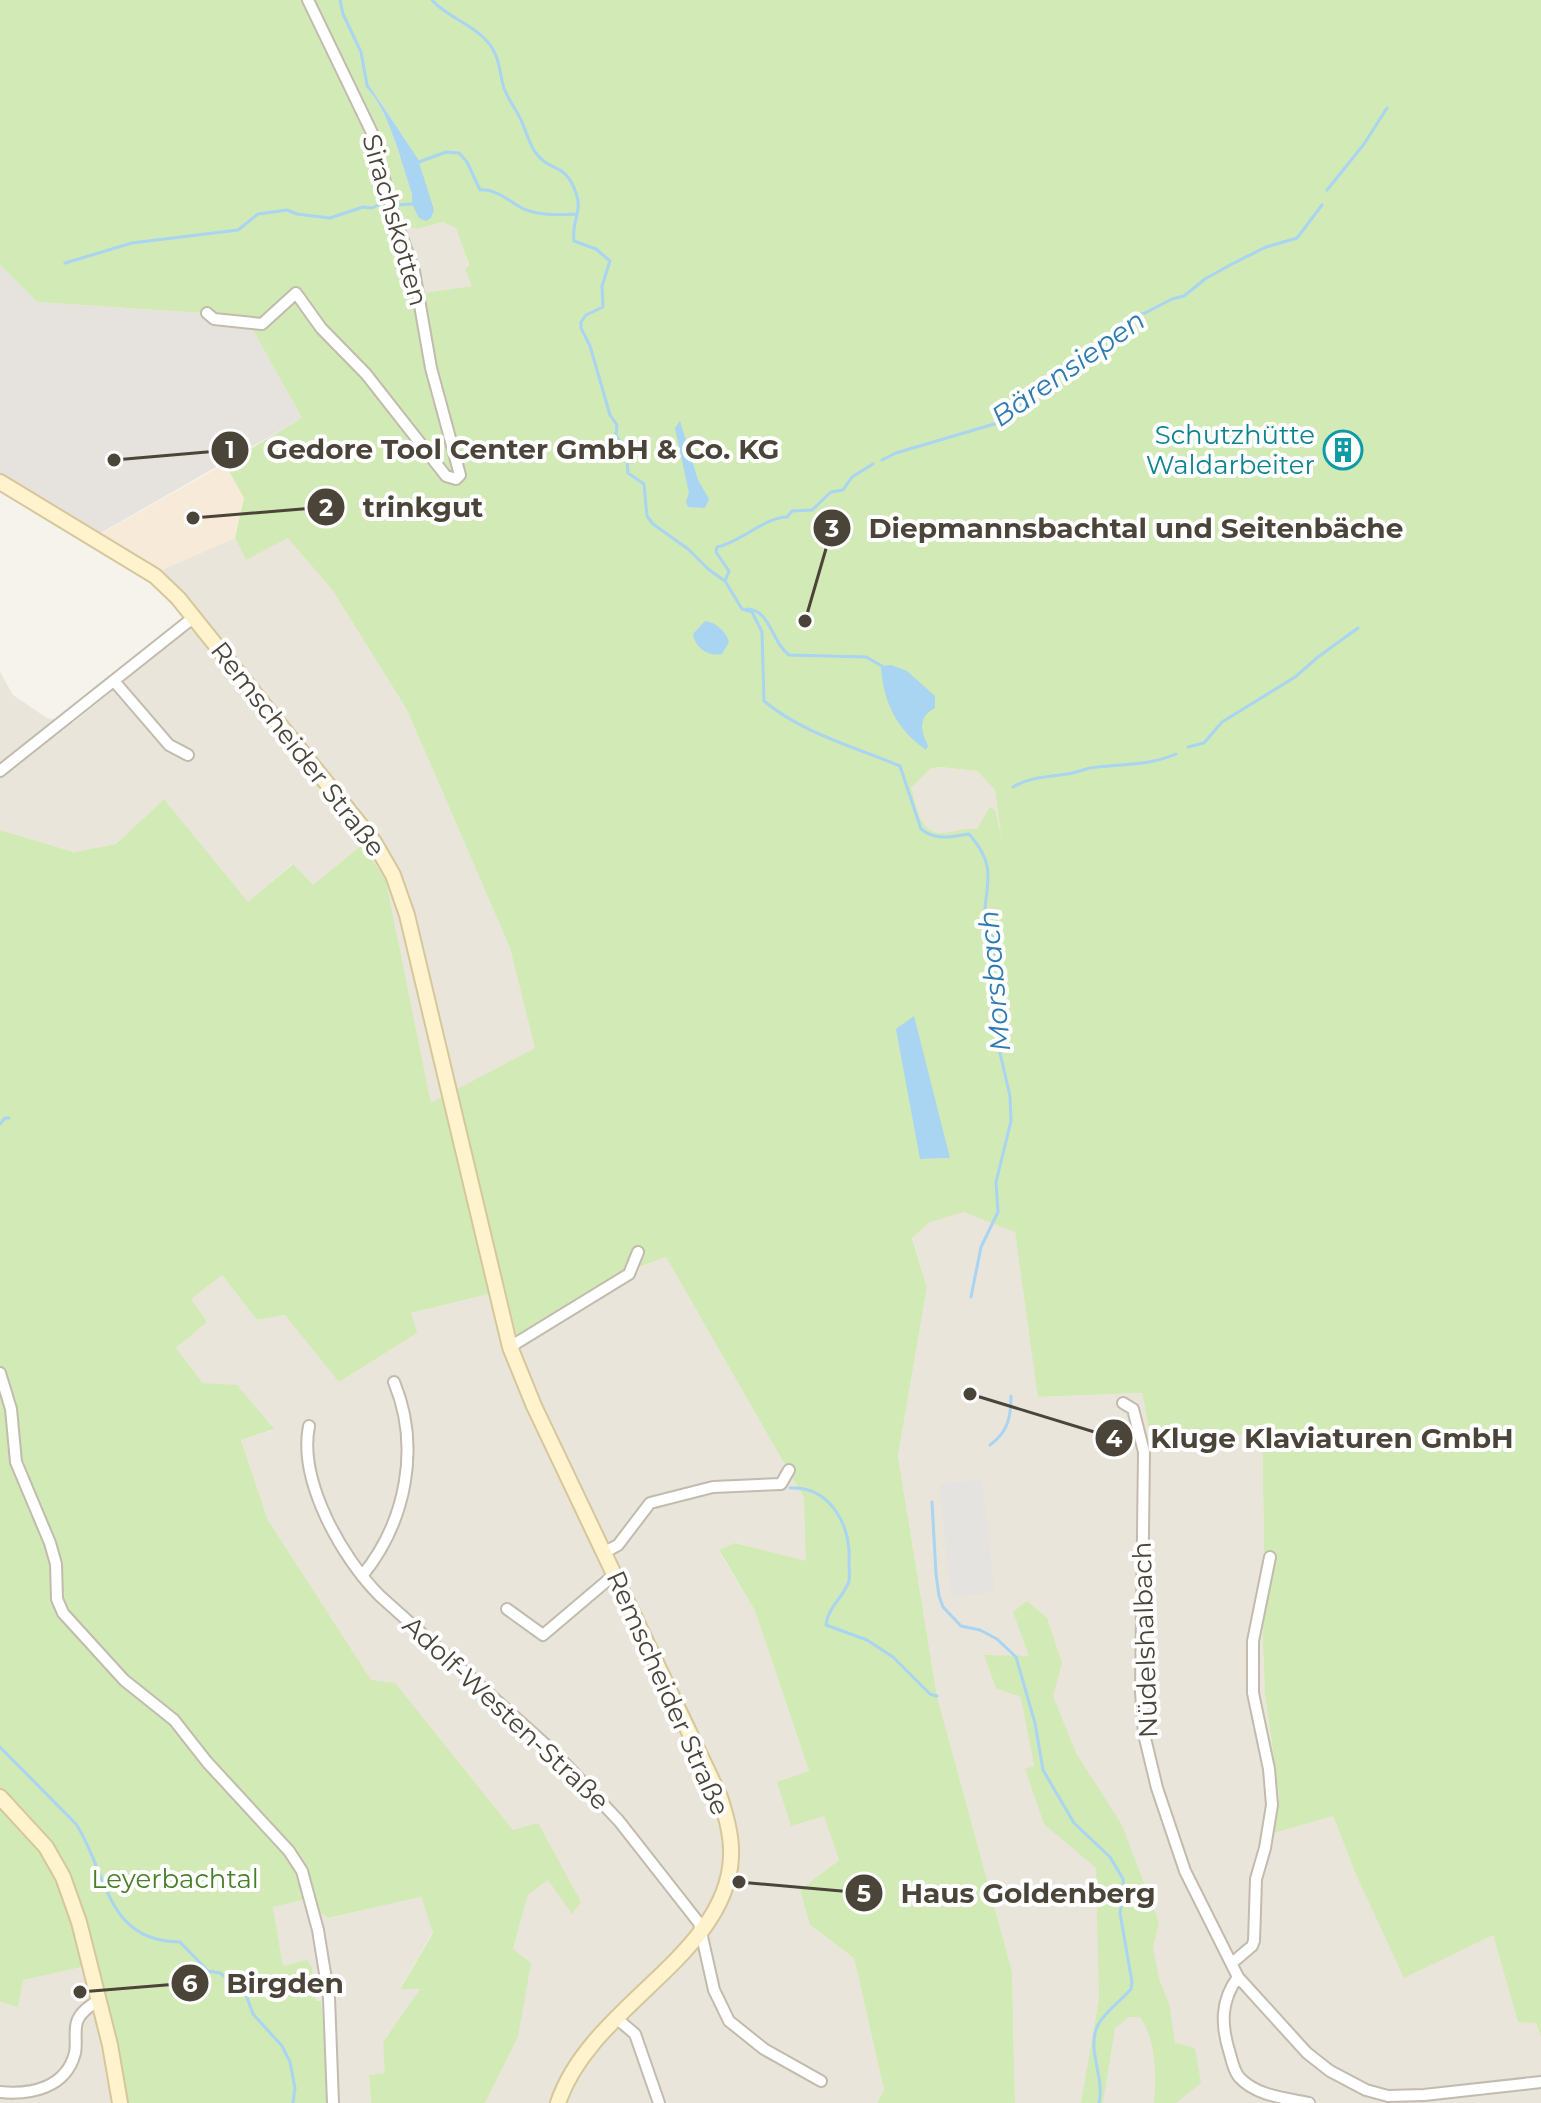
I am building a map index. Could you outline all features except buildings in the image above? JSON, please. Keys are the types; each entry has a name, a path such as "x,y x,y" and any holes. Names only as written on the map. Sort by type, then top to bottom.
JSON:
{"main road":[{"name":"Remscheider Straße","path":"0,482 155,576 194,617 374,842 393,875 407,915 510,1347 534,1406 711,1774 727,1821 731,1856 720,1902 702,1931 615,2017 587,2050 558,2103"},
{"path":"0,1797 39,1839 63,1877 79,1922 99,2000 120,2103"}],"street":[{"name":"Sirachskotten","path":"207,313 214,319 262,324 296,293 321,328 366,374 446,476 456,479 460,475 431,368 414,271 391,207 374,137 308,0"},
{"path":"0,771 194,617"},
{"path":"114,681 169,745 188,755"},
{"path":"510,1347 629,1274 638,1252"},
{"path":"0,1373 10,1401 16,1462 50,1543 56,1564 57,1599 63,1613 124,1680 174,1720 207,1762 289,1851 302,1871 318,1930 331,2014 333,2103"},
{"path":"362,1576 385,1541 404,1490 408,1446 403,1405 394,1382"},
{"name":"Nüdelshalbach","path":"1123,1403 1133,1409 1144,1452 1141,1692 1144,1734 1157,1788 1185,1871 1238,1977 1289,2035 1330,2071 1376,2093 1388,2096 1424,2095 1541,2082"},
{"name":"Adolf-Westen-Straße","path":"309,1426 306,1441 319,1499 334,1535 362,1576 412,1626 556,1754 592,1791 685,1904 702,1931"},
{"path":"605,1552 618,1545 650,1503 713,1487 781,1484 789,1470"},
{"path":"1232,1963 1254,1941 1256,1879 1271,1816 1269,1769 1253,1693 1253,1641 1270,1557"},
{"path":"507,1609 543,1635 615,1574"},
{"path":"702,1931 714,1990 729,2021 764,2049 821,2081"},
{"path":"1238,1977 1225,2000 1223,2016 1227,2044 1238,2076 1263,2099 1309,2103"},
{"path":"0,2092 34,2091 48,2086 66,2073 75,2054 77,2022 85,2010 99,2000"},
{"path":"615,2017 635,2034 659,2103"},
{"path":"1397,2103 1424,2095"}],"shaded area":[{"path":"443,222 457,228 475,286 417,294 400,227 421,228"},
{"path":"0,265 37,302 245,316 302,418 97,535 0,478"},
{"path":"225,464 244,498 235,538 157,572 98,535"},
{"path":"288,537 333,591 407,710 510,948 536,1048 431,1104 386,881 312,885 292,864 248,903 164,799 116,844 74,852 0,830 0,672 13,695 47,718 73,723 196,623 157,572 235,538 246,560"},
{"path":"930,769 977,771 995,790 1003,840 992,852 928,837 908,800 912,786"},
{"path":"1010,1197 1039,1397 1142,1393 1152,1445 1262,1430 1265,1695 1279,1795 1274,1832 1333,1816 1354,1870 1493,1935 1518,2021 1536,2023 1541,2038 1541,2103 1015,2103 1012,1971 937,1696 898,1456 927,1287 906,1216"},
{"path":"666,1257 804,1498 807,1562 736,1543 719,1551 755,1611 839,1860 800,1890 810,1925 854,1958 884,2090 877,2103 485,2103 518,2037 513,1949 528,1895 548,1880 573,1913 513,1830 371,1681 268,1520 241,1440 273,1430 237,1386 203,1383 176,1348 207,1322 190,1299 222,1275 257,1320 285,1315 411,1313 505,1290 517,1334 631,1270"},
{"path":"982,1479 995,1592 951,1597 939,1484"},
{"path":"421,1897 433,1932 400,1988 421,1988 383,2042 386,2073 369,2075 371,2103 332,2103 321,2002 289,2003 273,1907 303,1900 328,1918"},
{"path":"101,1963 125,2103 0,2103 0,2002 18,2007 22,1980"}],"green space":[{"name":"Leyerbachtal","path":"0,0 1541,0 1541,2038 1536,2023 1518,2022 1493,1935 1404,1978 1354,1870 1333,1816 1273,1833 1279,1795 1265,1695 1262,1431 1152,1445 1142,1393 1038,1397 1015,1232 964,1212 930,1222 912,1238 927,1287 898,1456 937,1696 1012,1971 1015,2103 877,2103 884,2090 854,1958 810,1925 800,1890 839,1860 824,1816 791,1826 777,1782 809,1771 755,1611 719,1550 735,1543 806,1561 804,1498 666,1257 631,1270 517,1335 505,1290 411,1313 417,1333 339,1382 285,1315 257,1320 222,1275 191,1299 207,1322 176,1348 203,1383 237,1385 274,1429 241,1440 268,1520 371,1680 395,1683 513,1830 538,1823 581,1902 572,1914 548,1880 528,1895 513,1949 531,1963 518,2037 485,2103 371,2103 369,2075 385,2073 383,2042 420,1989 400,1989 433,1933 421,1897 328,1918 303,1900 273,1907 283,1966 307,1960 312,1967 316,2001 321,2001 332,2103 125,2103 96,1964 23,1980 18,2007 0,2002 0,830 74,852 116,844 164,799 248,902 293,864 313,885 362,845 386,881 431,1103 535,1048 510,948 407,710 333,591 288,538 246,560 235,538 244,498 225,464 302,418 245,316 37,302 0,265","holes":["366,86 370,86 418,159 432,208 412,204 412,194 394,137","443,222 456,228 469,265 465,269 472,286 417,294 400,228 421,228","930,769 977,771 995,790 1002,841 995,810 990,807 977,829 943,833 929,829 920,818 911,788","913,1017 949,1158 920,1159"]},
{"path":"1027,1601 1047,1618 1062,1663 1053,1696 1076,1753 1122,1825 1159,1923 1153,1947 1159,1979 1169,2003 1175,2043 1195,2048 1201,2083 1176,2103 1154,2103 1152,2047 1140,2017 1129,2017 1115,2028 1103,2103 1081,2103 1099,1999 1096,1868 1044,1824 1025,1769 1034,1766 1021,1697 996,1688 984,1655 1029,1656 1013,1612"}],"water":[{"path":"369,85 418,159 434,210 426,221 419,218 412,204 412,194 393,136 381,108 365,86"},
{"path":"680,421 698,480 709,499 705,508 688,507 686,502 689,493 675,428"},
{"path":"705,621 717,626 727,638 729,642 722,654 707,653 696,643 693,634"},
{"path":"891,665 907,671 935,696 935,708 926,715 922,724 928,746 926,750 907,733 889,704 881,668"},
{"path":"914,1016 950,1158 920,1159 896,1029"}],"waterway":[{"path":"340,0 343,14 361,52 367,85"},
{"name":"Morsbach","path":"432,0 480,34 490,45 498,61 504,89 535,152 572,183 578,199 574,241 596,249 610,261 602,286 603,307 586,315 581,328 590,346 610,415 617,425 616,436 626,449 628,473 644,484 647,516 653,524 725,581 742,609 752,612 762,632 764,701 812,731 900,766 921,829 938,837 969,834 984,857 988,876 984,923 994,936 997,1040 1010,1096 1011,1121 996,1182 998,1212 981,1247 971,1297"},
{"path":"1327,190 1364,144 1387,108"},
{"path":"419,162 446,152 459,153 467,162 480,190 496,193 533,212 577,214"},
{"path":"65,263 132,243 238,230 258,214 287,210 330,218 384,202"},
{"path":"396,205 412,204"},
{"name":"Bärensiepen","path":"882,460 896,453 1001,422 1053,372 1100,339 1103,340 1128,319 1184,296 1205,279 1266,247 1297,238 1322,205"},
{"name":"Bärensiepen","path":"725,581 729,571 716,552 717,547 770,521 787,517 792,511 812,510 831,492 843,490 852,477 873,464"},
{"path":"746,609 761,614 789,655 866,657 882,666"},
{"path":"1188,747 1204,743 1222,722 1295,677 1358,628"},
{"path":"1013,787 1039,778 1094,767 1147,762 1176,754"},
{"path":"0,1124 9,1118"},
{"name":"Morsbach","path":"990,1445 1007,1424 1011,1396"},
{"path":"790,1488 804,1489 827,1501 836,1511 846,1535 849,1581 829,1613 826,1625 867,1640 893,1657 930,1694 937,1696"},
{"name":"Morsbach","path":"932,1502 936,1574 943,1607 961,1626 980,1630 997,1639 1016,1657 1035,1723 1043,1770 1074,1823 1110,1857 1123,1879 1120,1913 1132,1982 1131,1989 1100,2022 1094,2036 1100,2084 1099,2103"},
{"path":"0,1747 76,1824 123,1918 155,1939 180,1942 208,1971 220,1973 245,1992 253,2014 282,2046 290,2062 295,2088 293,2103"}],"place":[{"name":"Schutzhütte Waldarbeiter","path":"1343,450"},
{"name":"Gedore Tool Center GmbH & Co. KG","path":"114,460"},
{"name":"trinkgut","path":"193,518"},
{"name":"Diepmannsbachtal und Seitenbäche","path":"805,621"},
{"name":"Kluge Klaviaturen GmbH","path":"970,1394"},
{"name":"Haus Goldenberg","path":"739,1882"},
{"name":"Birgden","path":"80,1992"}]}
